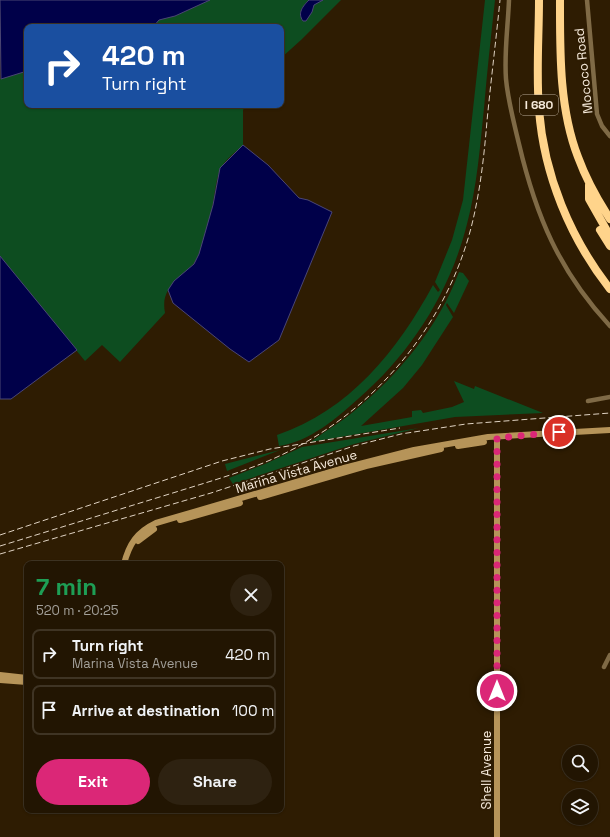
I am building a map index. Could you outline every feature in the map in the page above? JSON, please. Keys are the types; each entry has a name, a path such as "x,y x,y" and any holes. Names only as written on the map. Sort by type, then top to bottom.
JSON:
{"highway":[{"name":"I 680","path":"539,0 538,99 541,130 547,160 559,198 573,230 590,261 610,289"},
{"name":"I 680","path":"560,0 561,69 569,122 577,156 588,182 609,216"},
{"name":"I 680","path":"588,182 589,199 610,236"},
{"name":"I 680","path":"594,208 596,220 610,246"}],"main road":[{"name":"Marina Vista Avenue","path":"125,561 128,551 136,537 141,532 156,523 383,458 464,441 488,438 610,430"},
{"name":"Marina Vista Avenue","path":"129,561 132,551 140,538 159,526 372,465 497,438"},
{"name":"Shell Avenue","path":"497,438 497,837"},
{"path":"0,675 24,678"},
{"path":"0,680 24,682"}],"street":[{"path":"509,0 506,63 507,93 532,195 547,233 562,261 581,291 610,326"},
{"name":"Mococo Road","path":"587,0 597,114 602,126 610,136"},
{"path":"588,401 610,397"},
{"path":"604,667 610,655"}],"green space":[{"path":"210,0 341,0 284,55 284,24 155,24 158,20 175,16"},
{"path":"485,0 495,0 478,166 467,224 460,249 450,274 426,320 395,362 377,381 341,414 322,428 301,440 279,446 277,435 303,424 327,411 349,394 369,375 387,355 404,332 433,285 438,292 440,290 435,282 452,240 463,200"},
{"path":"24,72 24,108 244,108 243,145 227,160 220,170 209,223 198,256 188,270 170,287 166,294 164,303 165,313 120,362 102,345 85,361 0,258 0,79"},
{"path":"459,272 463,273 469,281 454,313 447,303 446,305 453,317 422,365 403,388 361,426 412,417 412,411 421,410 423,413 452,407 464,402 454,381 474,389 475,386 543,413 455,417 311,442 343,420 370,398 401,366 429,331 451,292"},
{"path":"419,428 354,444 233,484 229,478 302,447"},
{"path":"280,450 227,471 225,464"}],"shaded area":[{"path":"0,0 210,0 175,16 159,20 156,24 24,24 24,72 1,79"},
{"path":"309,0 323,0 314,5 312,12 306,21 303,21 301,18 301,12"},
{"path":"243,145 268,165 299,198 308,200 332,212 279,340 249,362 230,349 173,303 168,290 174,281 194,264 199,254 213,205 220,168"},
{"path":"0,256 77,350 11,399 0,399"}],"railway":[{"path":"0,546 222,478 268,461 297,447 328,428 357,407 383,382 407,355 428,326 446,295 460,262 471,228 477,202 483,161 500,0"},
{"path":"0,554 211,493 354,446 401,434 466,424 610,413"},
{"path":"0,535 222,461 270,449 400,428"}],"route":[{"path":"497,691 497,438 559,432"}]}
